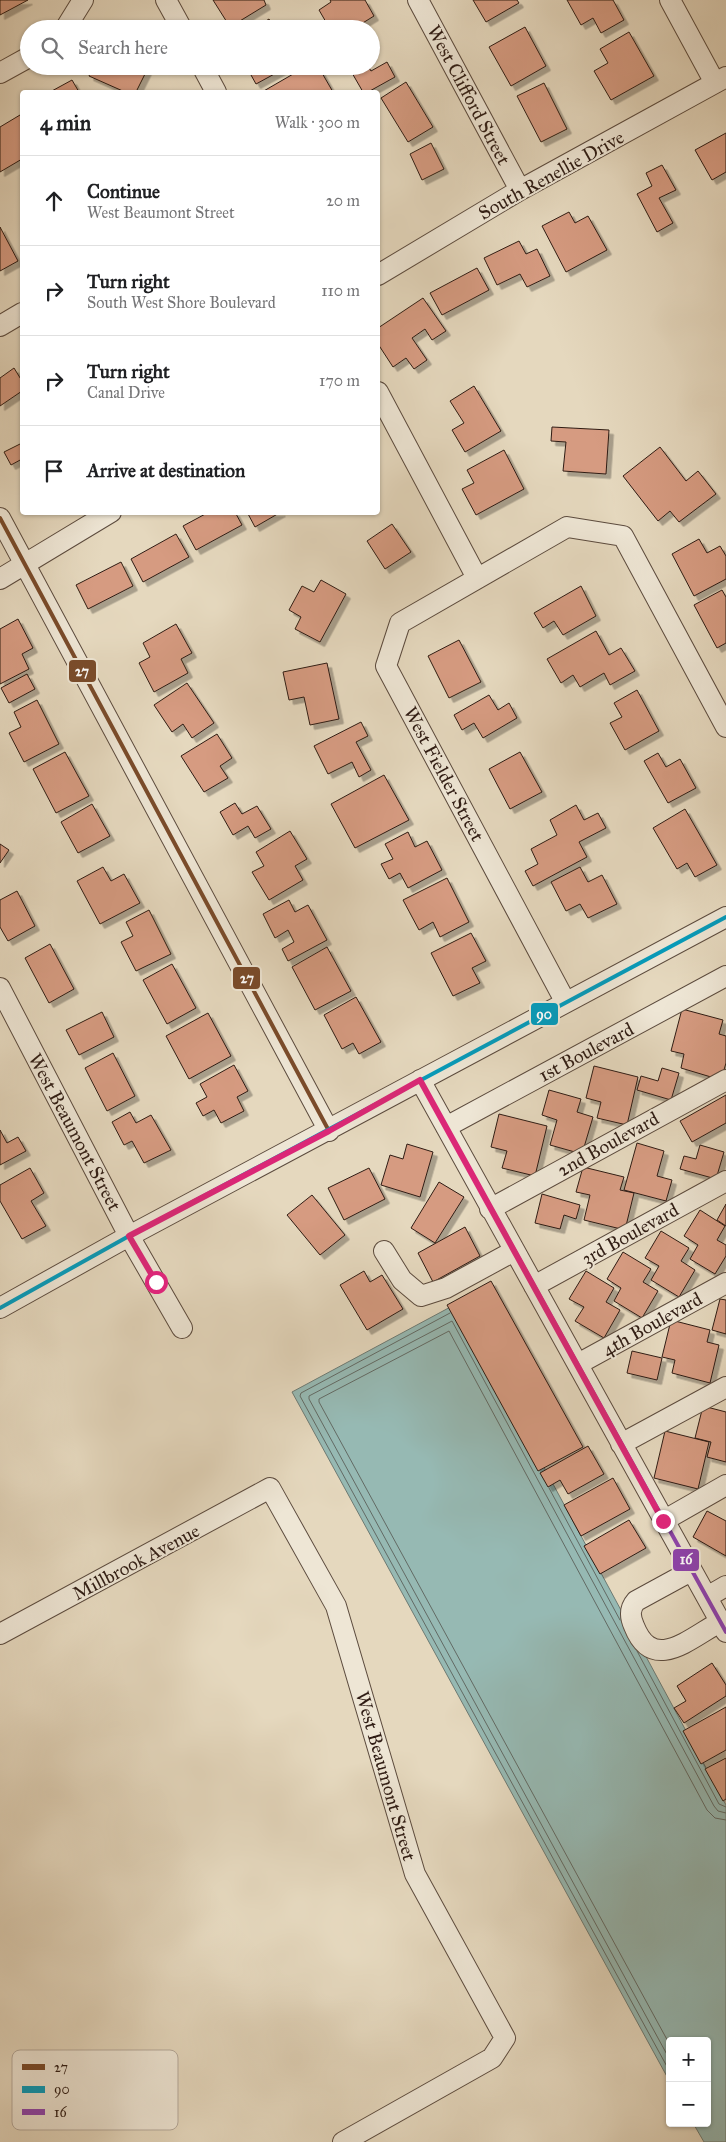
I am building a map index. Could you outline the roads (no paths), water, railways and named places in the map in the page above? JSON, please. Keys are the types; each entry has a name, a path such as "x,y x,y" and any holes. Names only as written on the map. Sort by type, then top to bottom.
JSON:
{"street":[{"path":"71,20 83,0"},
{"path":"166,0 177,20"},
{"name":"West Clifford Street","path":"418,0 520,190"},
{"path":"670,0 720,80"},
{"path":"0,73 20,62"},
{"path":"207,75 215,90"},
{"name":"South Renellie Drive","path":"380,274 520,190 720,80"},
{"path":"0,326 20,314"},
{"path":"380,396 477,578"},
{"path":"0,579 106,515"},
{"path":"0,518 329,1131"},
{"name":"West Fielder Street","path":"564,1001 386,666 400,623 567,527 623,536 726,727"},
{"path":"0,1308 129,1236 329,1131 564,1001 726,917"},
{"name":"1st Boulevard","path":"442,1121 726,976"},
{"name":"West Beaumont Street","path":"0,988 129,1236 182,1328"},
{"path":"420,1080 723,1627 663,1652 652,1650 638,1634 630,1613 632,1607 636,1601 691,1570"},
{"name":"2nd Boulevard","path":"490,1208 726,1080"},
{"name":"3rd Boulevard","path":"534,1286 726,1181"},
{"path":"384,1251 402,1280 421,1296 446,1288 514,1251"},
{"name":"4th Boulevard","path":"578,1364 726,1283"},
{"path":"621,1444 726,1387"},
{"path":"663,1521 726,1485"},
{"name":"West Beaumont Street","path":"270,1488 336,1606 415,1874 505,2038 492,2058 343,2142"},
{"name":"Millbrook Avenue","path":"0,1634 270,1488"},
{"path":"707,1597 726,1586"}],"water":[{"path":"456,1304 726,1805 726,2142 704,2142 695,2127 711,2127 711,2037 666,2037 666,2075 292,1392"}]}
